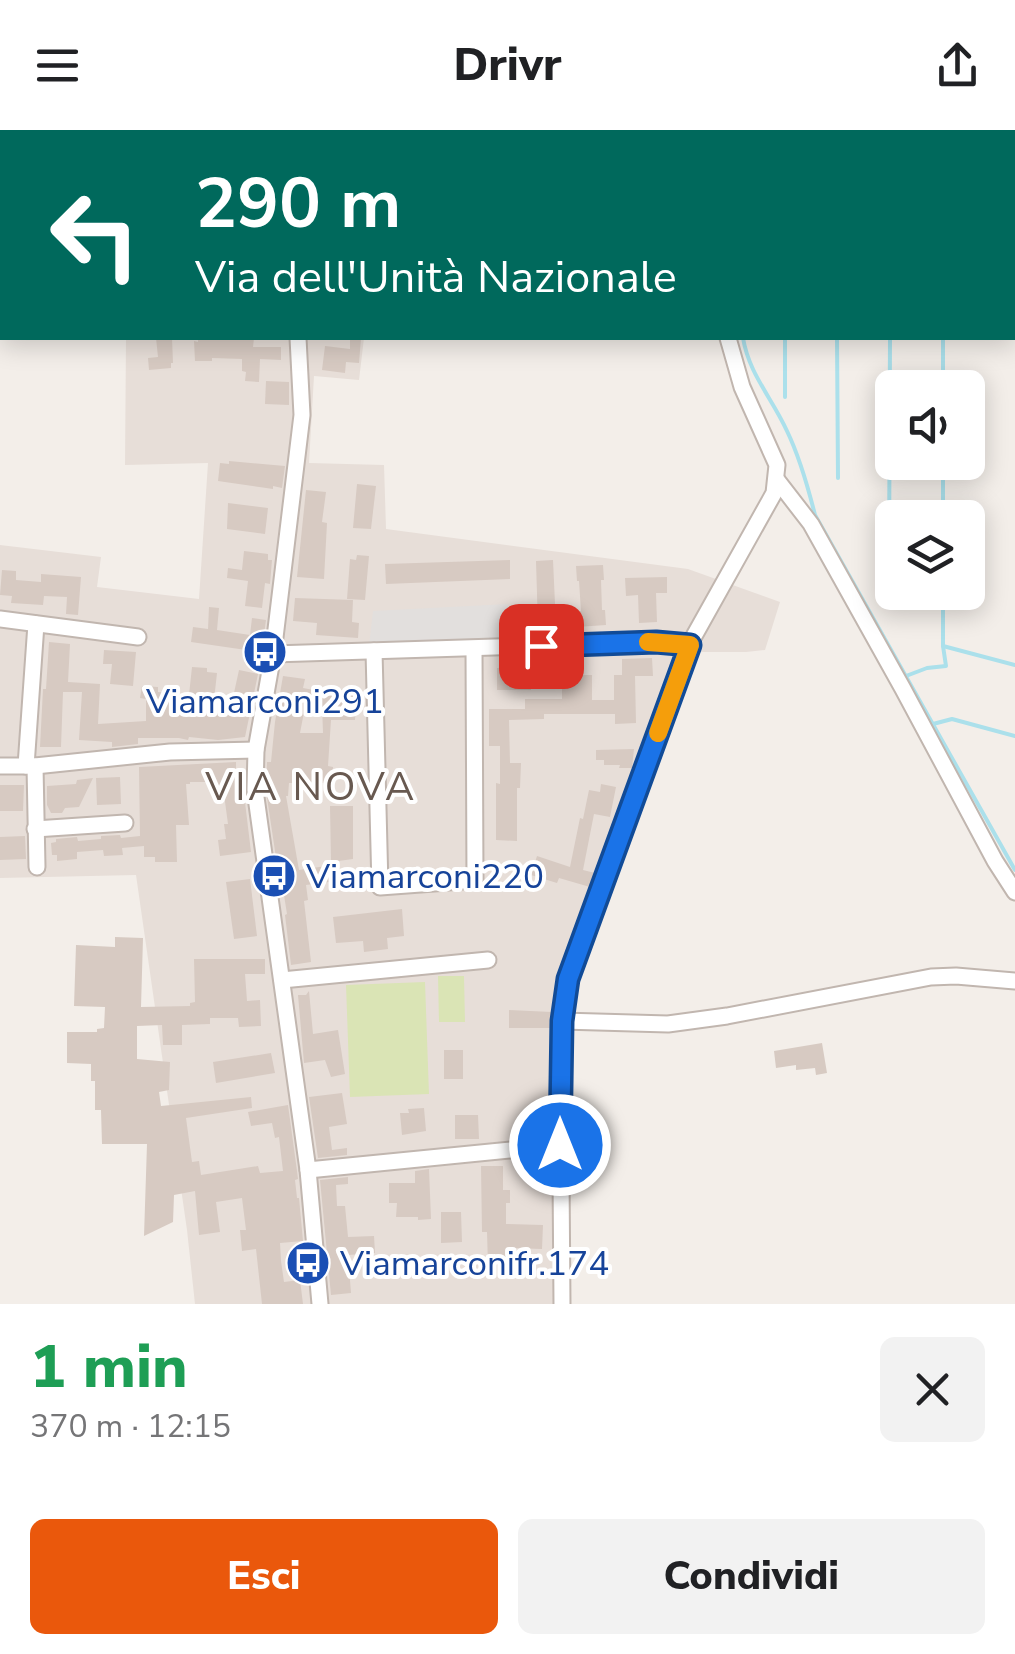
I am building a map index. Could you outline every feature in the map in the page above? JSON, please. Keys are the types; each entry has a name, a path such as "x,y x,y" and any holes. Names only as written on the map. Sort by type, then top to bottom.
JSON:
{"street":[{"path":"298,340 302,415 273,654 256,750 255,790 308,1170 320,1304"},
{"path":"562,1304 562,1021 568,979 690,645 774,493 777,480 777,464 742,387 729,340"},
{"path":"777,480 811,524 1015,892"},
{"path":"0,619 138,637"},
{"path":"36,624 30,766 38,867"},
{"path":"273,654 656,642 690,645"},
{"path":"374,651 380,887 475,880 474,649"},
{"path":"0,766 170,752 256,750"},
{"path":"35,829 126,823"},
{"path":"282,980 488,960"},
{"path":"562,1021 668,1024 931,978 1015,981"},
{"path":"308,1170 560,1145"}],"shaded area":[{"path":"126,340 364,340 359,380 314,376 309,463 384,465 386,529 688,569 780,602 765,650 683,652 563,975 555,1304 195,1304 136,875 0,878 0,545 101,557 97,587 199,599 208,463 125,465"},
{"path":"508,604 511,640 369,646 373,611"}],"green space":[{"path":"438,976 464,976 465,1022 439,1022"},
{"path":"425,982 429,1094 350,1097 346,985"}],"building":[{"path":"156,340 172,340 171,368 149,370 148,358 158,357"},
{"path":"254,340 253,347 281,347 281,360 260,359 259,382 245,381 242,359 195,361 194,341"},
{"path":"350,340 361,340 359,363 346,362 345,373 322,370 325,346 350,349"},
{"path":"266,381 289,382 289,405 265,404"},
{"path":"220,463 285,466 282,488 218,481"},
{"path":"357,484 376,486 371,529 353,528"},
{"path":"306,490 326,492 322,522 327,523 324,579 297,577"},
{"path":"228,503 268,508 265,534 227,529"},
{"path":"244,551 268,554 268,560 272,560 262,608 245,606 248,581 227,578 228,568 242,570"},
{"path":"357,555 369,556 365,600 347,599 350,559 356,560"},
{"path":"510,560 510,579 386,584 385,564"},
{"path":"553,560 556,626 538,627 536,561"},
{"path":"603,565 602,610 606,625 577,627 576,611 581,611 576,566"},
{"path":"2,570 16,571 16,580 41,582 41,574 81,577 78,615 66,614 67,597 44,596 43,605 11,603 12,596 0,595"},
{"path":"667,577 667,593 656,593 657,622 639,623 638,595 626,596 625,578"},
{"path":"295,598 353,600 352,622 359,623 358,638 316,635 317,623 293,621"},
{"path":"209,607 219,608 217,630 250,635 252,618 266,620 263,642 254,641 253,651 191,642 193,627 208,629"},
{"path":"49,642 70,644 68,682 100,684 98,724 146,721 146,699 140,698 142,686 189,695 192,667 217,673 214,700 232,702 239,670 258,674 245,737 138,738 138,744 112,747 112,742 79,740 82,692 63,692 61,747 40,747"},
{"path":"104,650 136,652 133,686 110,684 112,664 103,664"},
{"path":"652,658 653,676 635,676 636,723 615,724 615,714 544,714 544,719 509,720 510,763 521,763 517,841 496,840 500,746 489,746 489,709 525,709 525,699 562,699 562,675 592,675 592,700 614,700 614,675 622,675 622,659"},
{"path":"531,664 531,690 497,690 497,668"},
{"path":"283,676 305,679 303,688 319,691 357,688 355,720 331,720 328,766 333,767 332,783 289,783 286,796 299,870 326,866 329,882 306,885 308,900 304,901 311,962 291,965 287,914 266,791","holes":["322,705 323,733 300,733 305,707"]},
{"path":"634,749 632,768 604,765 604,760 596,760 596,750"},
{"path":"236,762 236,795 244,794 251,852 220,856 218,840 226,839 224,824 228,824 223,787 190,782 186,784 189,825 176,825 177,862 155,862 155,857 144,857 144,846 122,848 123,855 104,856 103,850 77,852 77,859 57,861 57,855 52,855 51,843 56,839 140,836 139,767"},
{"path":"120,777 121,804 97,805 96,778"},
{"path":"93,778 79,807 51,813 47,786"},
{"path":"601,784 616,787 610,817 594,814 583,870 595,873 590,887 531,875 537,856 570,867 589,790 600,792"},
{"path":"0,785 24,785 23,811 0,811"},
{"path":"330,806 353,806 353,859 331,862"},
{"path":"25,836 26,859 0,860 0,837"},
{"path":"250,879 257,936 234,939 226,882"},
{"path":"402,909 404,936 387,938 388,949 364,952 363,941 336,943 333,917"},
{"path":"115,937 143,938 141,1007 190,1006 195,1002 194,959 265,959 265,974 245,974 247,1001 260,1000 261,1026 239,1027 238,1018 210,1018 210,1024 182,1025 182,1045 163,1045 162,1025 137,1026 137,1059 170,1062 169,1090 159,1092 161,1106 251,1097 252,1108 186,1118 192,1162 199,1161 201,1175 258,1166 260,1173 283,1171 279,1137 275,1138 272,1123 251,1126 248,1112 288,1105 303,1241 280,1243 281,1261 284,1282 300,1280 303,1304 262,1304 256,1249 242,1251 240,1230 246,1230 242,1198 216,1202 220,1232 199,1235 195,1191 174,1195 173,1222 144,1236 147,1144 102,1144 101,1110 95,1110 91,1064 67,1063 67,1032 97,1032 104,1028 105,1007 74,1006 76,945 115,947"},
{"path":"309,991 313,1034 338,1030 345,1074 331,1077 325,1060 304,1063 298,995"},
{"path":"509,1010 552,1012 550,1028 509,1028"},
{"path":"822,1043 827,1073 816,1075 815,1068 796,1070 796,1065 776,1068 774,1051"},
{"path":"444,1050 463,1050 463,1079 444,1079"},
{"path":"271,1053 275,1073 216,1083 213,1062"},
{"path":"342,1093 347,1124 329,1127 332,1150 347,1148 347,1155 318,1158 309,1097"},
{"path":"424,1108 426,1131 402,1135 400,1113"},
{"path":"455,1115 478,1115 479,1139 455,1139"},
{"path":"481,1166 503,1166 503,1190 510,1190 506,1224 543,1225 542,1249 515,1248 515,1259 506,1259 506,1265 488,1265 487,1232 482,1232"},
{"path":"429,1169 431,1219 396,1217 397,1203 389,1203 389,1183 415,1183 415,1171"},
{"path":"348,1177 348,1184 336,1185 337,1206 345,1206 348,1237 374,1236 375,1253 348,1255 351,1293 331,1295 320,1180"},
{"path":"441,1212 461,1212 462,1242 441,1243"}],"waterway":[{"path":"743,340 756,375 796,452 815,515 1015,870"},
{"path":"785,340 785,397"},
{"path":"837,340 838,478"},
{"path":"889,500 890,340"},
{"path":"943,340 943,370"},
{"path":"943,480 943,500"},
{"path":"906,676 946,666 943,610"},
{"path":"943,646 1015,665"},
{"path":"933,724 952,719 1015,736"}],"slow traffic":[{"path":"648,642 690,645 658,733"}],"place":[{"name":"Viamarconi291","path":"265,652"},
{"name":"Viamarconi220","path":"274,876"},
{"name":"Viamarconifr.174","path":"308,1263"}],"district":[{"name":"VIA NOVA","path":"311,786"}],"route":[{"path":"541,646 656,642 690,645 568,979 560,1045 560,1145"}]}
